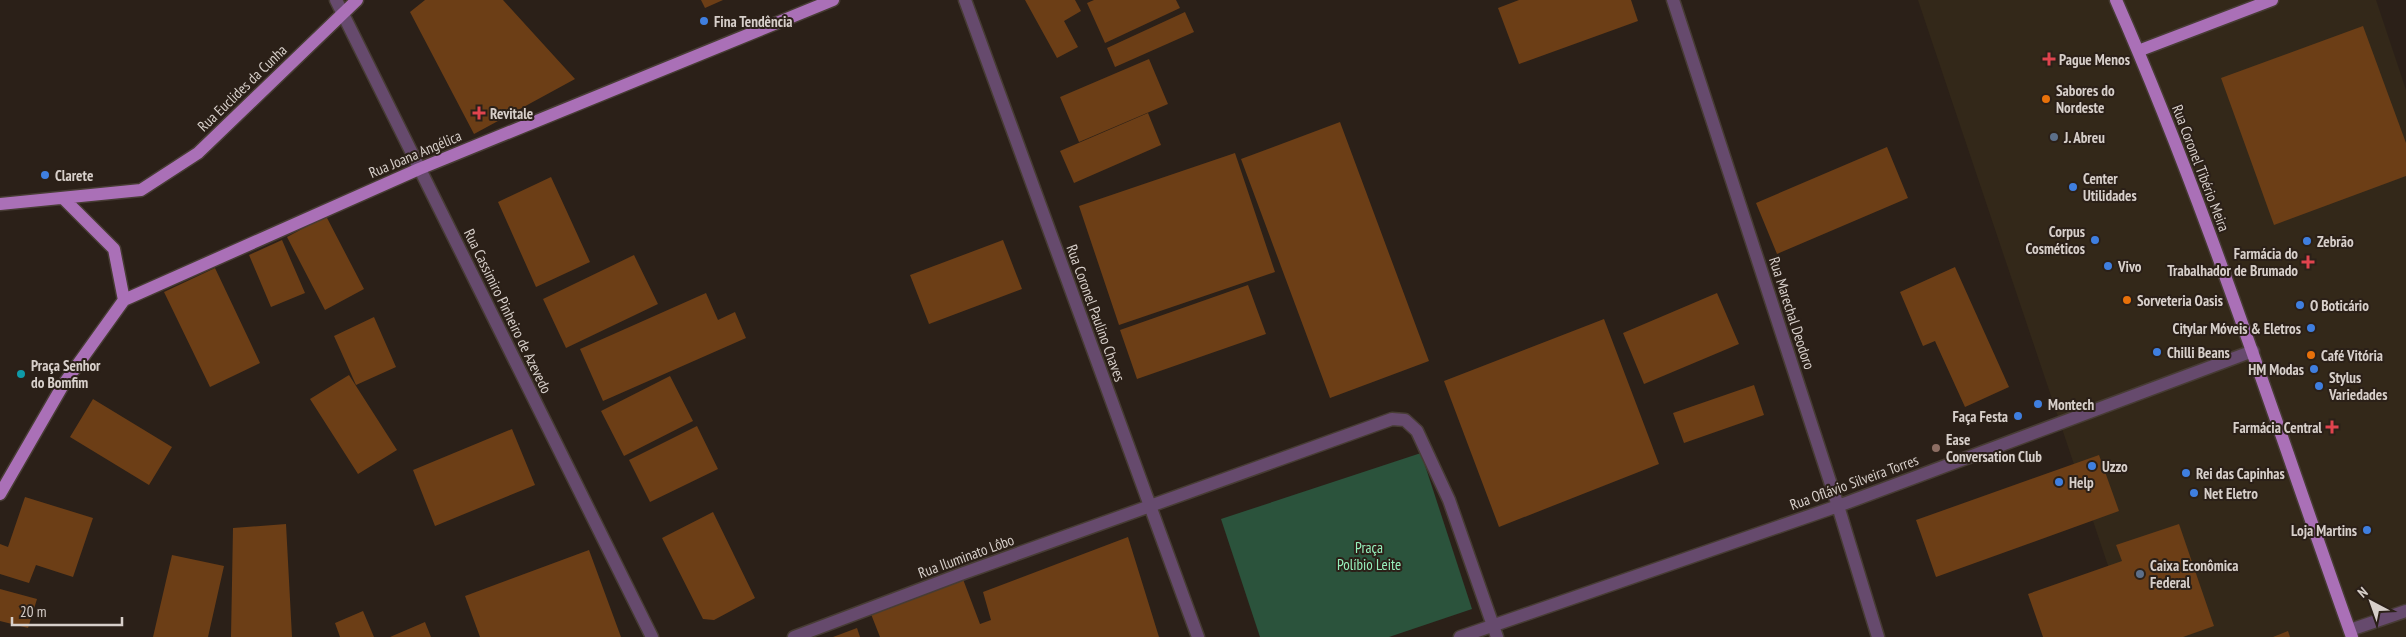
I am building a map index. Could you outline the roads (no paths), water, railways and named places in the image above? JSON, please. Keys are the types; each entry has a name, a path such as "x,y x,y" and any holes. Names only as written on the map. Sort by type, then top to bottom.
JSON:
{"main road":[{"name":"Rua Euclides da Cunha","path":"63,198 141,190 198,153 357,0"},
{"name":"Rua Joana Angélica","path":"124,300 419,169 833,0"},
{"name":"Rua Coronel Tibério Meira","path":"2116,0 2138,50 2252,351 2351,634"},
{"path":"2138,50 2272,0"},
{"path":"0,204 63,198 114,249 124,300 63,385 0,494"}],"street":[{"name":"Rua Cassimiro Pinheiro de Azevedo","path":"336,0 652,637"},
{"name":"Rua Coronel Paulino Chaves","path":"965,0 1198,637"},
{"name":"Rua Marechal Deodoro","path":"1673,0 1838,506 1878,637"},
{"name":"Rua Oflávio Silveira Torres","path":"1495,632 2252,351"},
{"path":"1149,507 1392,419 1405,420 1417,430 1449,500 1495,632 1460,637"},
{"name":"Rua Iluminato Lôbo","path":"794,637 1149,507"},
{"path":"2351,634 2406,611"}],"place":[{"name":"Fina Tendência","path":"704,21"},
{"name":"Pague Menos","path":"2049,59"},
{"name":"Sabores do Nordeste","path":"2046,99"},
{"name":"Revitale","path":"479,113"},
{"name":"J. Abreu","path":"2054,137"},
{"name":"Clarete","path":"45,175"},
{"name":"Center Utilidades","path":"2073,187"},
{"name":"Corpus Cosméticos","path":"2095,240"},
{"name":"Zebrão","path":"2307,241"},
{"name":"Farmácia do Trabalhador de Brumado","path":"2308,262"},
{"name":"Vivo","path":"2108,266"},
{"name":"Sorveteria Oasis","path":"2127,300"},
{"name":"O Boticário","path":"2300,305"},
{"name":"Citylar Móveis & Eletros","path":"2311,328"},
{"name":"Chilli Beans","path":"2157,352"},
{"name":"Café Vitória","path":"2311,355"},
{"name":"HM Modas","path":"2314,369"},
{"name":"Praça Senhor do Bomfim","path":"21,374"},
{"name":"Stylus Variedades","path":"2319,386"},
{"name":"Montech","path":"2038,404"},
{"name":"Faça Festa","path":"2018,416"},
{"name":"Farmácia Central","path":"2332,427"},
{"name":"Ease Conversation Club","path":"1936,448"},
{"name":"Uzzo","path":"2092,466"},
{"name":"Rei das Capinhas","path":"2186,473"},
{"name":"Help","path":"2059,482"},
{"name":"Net Eletro","path":"2194,493"},
{"name":"Loja Martins","path":"2367,530"},
{"name":"Caixa Econômica Federal","path":"2140,574"}],"park label":[{"name":"Praça Políbio Leite","path":"1369,556"}]}
